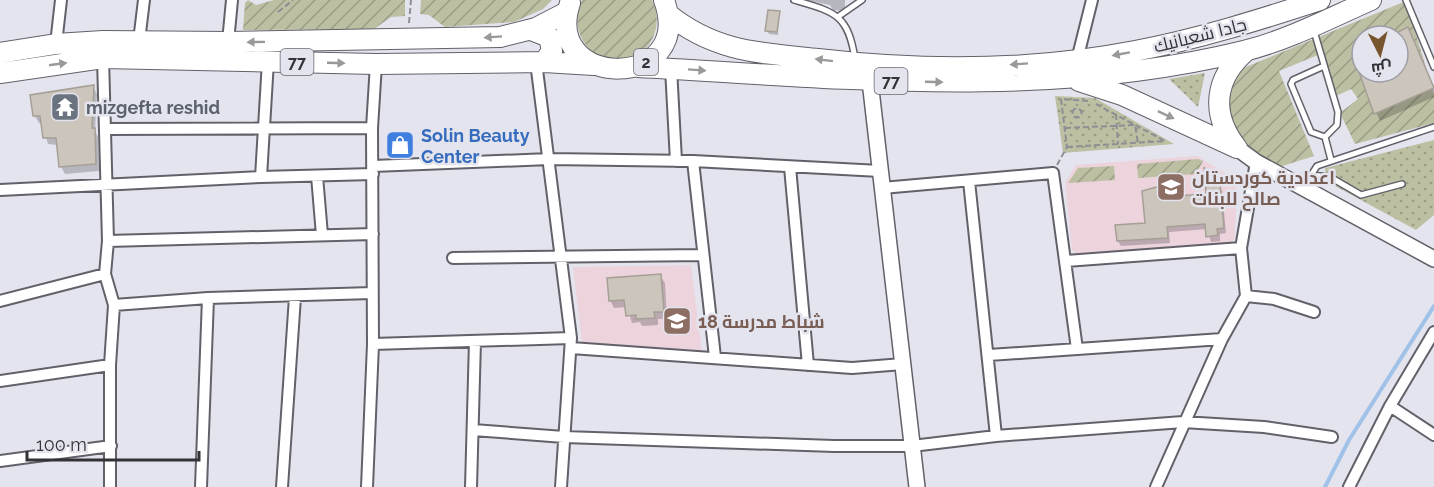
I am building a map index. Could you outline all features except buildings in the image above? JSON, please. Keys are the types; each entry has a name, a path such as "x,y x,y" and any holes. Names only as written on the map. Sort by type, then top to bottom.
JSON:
{"highway":[{"name":"جادا شعبانيك","path":"1075,69 1234,28 1320,0"},
{"name":"جادا شعبانيك","path":"1248,49 1312,27 1371,0"},
{"name":"77","path":"0,53 56,44 139,40 228,42 500,37 531,30 569,6"},
{"path":"569,6 567,28 572,43 581,56 594,65"},
{"name":"77","path":"666,7 686,28 729,47 856,64 1144,71 1248,49"},
{"name":"2","path":"594,65 609,70 624,70 639,67 650,60 665,39 666,7"},
{"path":"531,30 549,37 552,51 540,62"},
{"path":"1237,148 1227,135 1218,105 1226,74 1248,49"},
{"name":"77","path":"0,73 104,58 376,64 540,62 594,65"},
{"name":"77","path":"639,67 870,81 961,83 1075,69"},
{"path":"1075,69 1122,95 1237,148"}],"street":[{"path":"56,44 61,0"},
{"path":"139,40 144,0"},
{"path":"228,42 232,0"},
{"path":"1075,69 1092,0"},
{"path":"104,58 108,241 105,274 114,304 110,365 110,487"},
{"path":"261,177 268,61"},
{"path":"540,62 571,343 561,487"},
{"path":"367,487 373,344 372,128 376,64"},
{"path":"672,68 676,161"},
{"path":"870,81 917,487"},
{"path":"105,129 372,128"},
{"path":"1237,148 1256,162 1306,181 1434,259"},
{"path":"0,190 317,176 373,170 549,159 693,161 880,171"},
{"path":"693,161 715,357"},
{"path":"1156,487 1183,422 1222,339 1246,296 1241,248 1256,162"},
{"path":"790,167 808,365"},
{"path":"882,188 1053,173 1077,349"},
{"path":"317,176 322,235"},
{"path":"969,181 996,436"},
{"path":"108,241 372,234"},
{"path":"1066,261 1241,248"},
{"path":"453,258 562,259 703,255"},
{"path":"0,301 105,274"},
{"path":"114,304 208,298 372,293"},
{"path":"1246,296 1274,299 1314,312"},
{"path":"282,487 295,297"},
{"path":"201,487 208,298"},
{"path":"1349,487 1390,406 1434,332"},
{"path":"989,355 1222,339"},
{"path":"373,344 475,341 571,343 852,368 903,364"},
{"path":"471,487 475,341"},
{"path":"0,381 110,365"},
{"path":"1390,406 1434,435"},
{"path":"473,430 564,437 912,446 996,436 1183,422 1264,427 1332,437"},
{"path":"0,461 111,446"}],"lane":[{"path":"794,0 838,16 850,32 856,64"},
{"path":"838,16 862,0"},
{"path":"1406,0 1434,67"},
{"path":"1312,27 1339,119 1337,125 1325,137"},
{"path":"1324,66 1293,80 1291,84 1311,132 1325,137"},
{"path":"1306,181 1317,166 1331,160 1434,127"},
{"path":"1325,137 1331,160"},
{"path":"1306,181 1330,177 1360,195 1402,184"}],"path":[{"path":"278,12 293,0"},
{"path":"408,38 411,0"},
{"path":"1053,173 1067,147 1061,99 1092,101 1165,141 1067,147"},
{"path":"1063,113 1073,112"},
{"path":"1116,114 1118,144"},
{"path":"1065,128 1135,125"},
{"path":"1135,125 1138,143"}],"shaded area":[{"path":"1197,156 1237,180 1235,237 1232,243 1076,254 1072,250 1065,183 1076,165"},
{"path":"691,265 702,351 582,343 573,267"}],"green space":[{"path":"248,0 256,5 274,0 405,0 405,16 391,17 374,29 243,30 245,3"},
{"path":"421,0 552,0 543,9 514,22 445,27 429,15 420,14"},
{"path":"582,0 652,0 657,18 654,36 643,51 626,59 613,60 592,52 585,44 577,23"},
{"path":"1406,1 1434,94 1434,123 1355,144 1340,113 1358,99 1351,89 1334,97 1318,55 1279,71 1314,156 1276,168 1234,142 1223,91 1236,71 1350,24 1350,84 1410,84 1410,24 1350,24"},
{"path":"1205,73 1198,107 1169,79"},
{"path":"1055,96 1095,98 1174,144 1063,153"},
{"path":"1434,140 1434,215 1416,230 1326,181 1325,168"},
{"path":"1198,159 1203,161 1196,174 1138,178 1137,164"},
{"path":"1114,166 1115,180 1068,183 1078,168"}],"waterway":[{"path":"1325,487 1349,440 1434,306"}],"place":[{"name":"mizgefta reshid","path":"65,107"},
{"name":"Solin Beauty Center","path":"400,145"},
{"name":"اعدادية كوردستان صالح للبنات","path":"1171,187"},
{"name":"18 شباط مدرسة","path":"677,321"}]}
